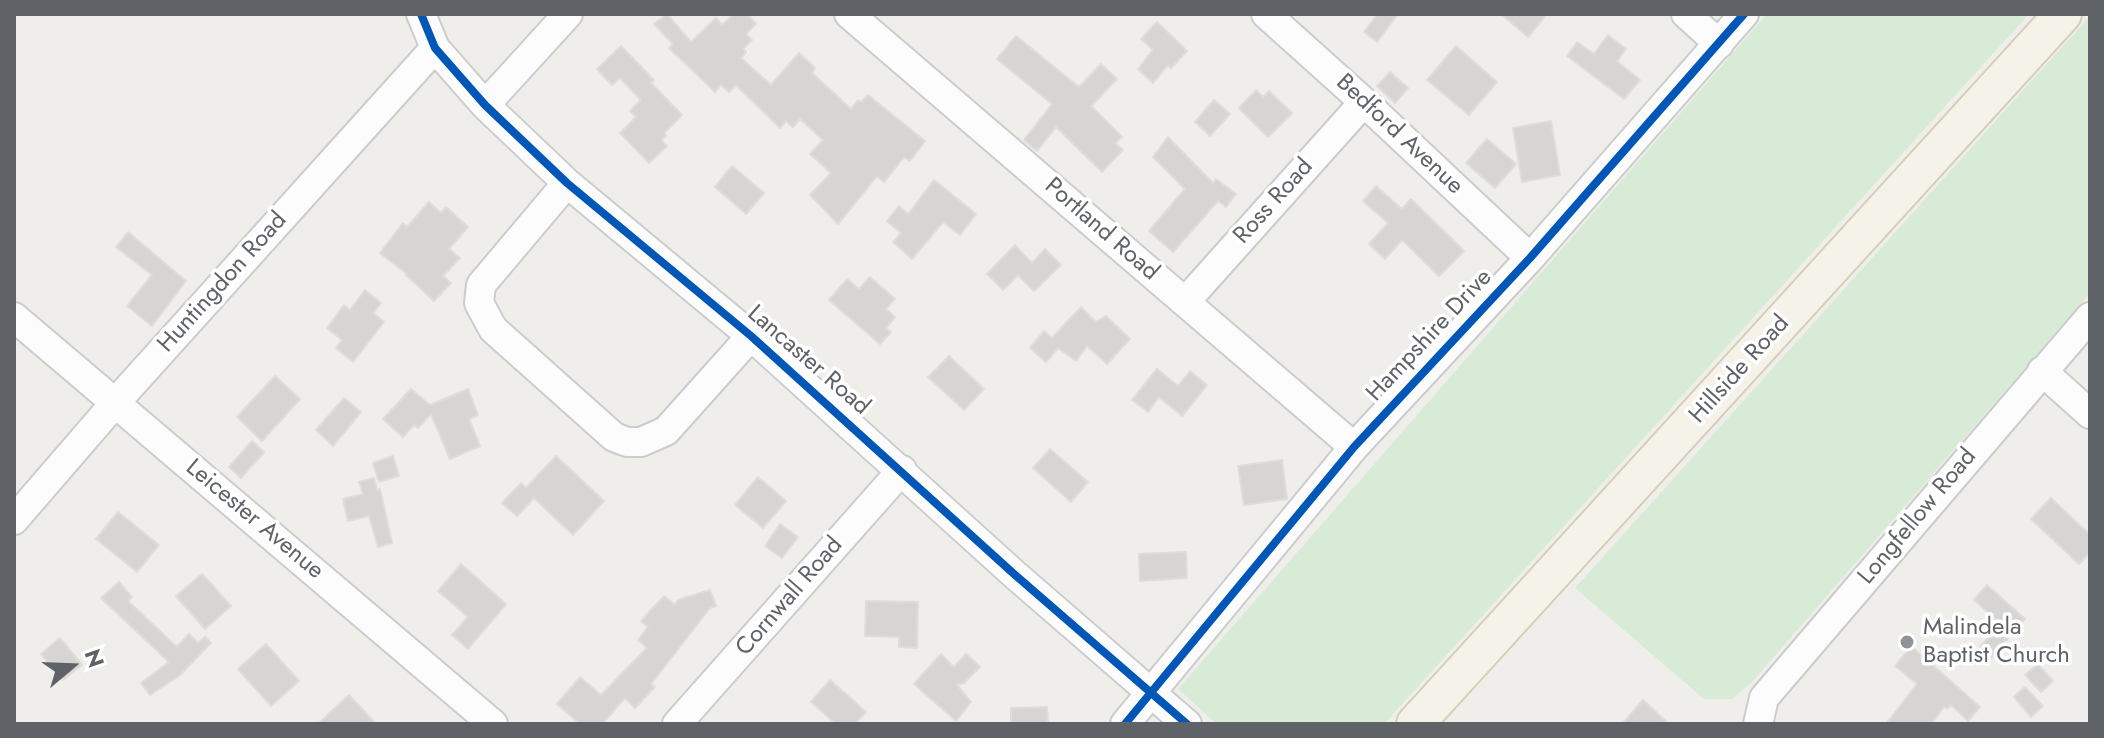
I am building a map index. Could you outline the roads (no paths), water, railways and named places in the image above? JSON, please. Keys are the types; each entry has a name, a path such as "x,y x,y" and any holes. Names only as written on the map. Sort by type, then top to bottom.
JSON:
{"main road":[{"name":"Hillside Road","path":"1415,724 2063,14"}],"street":[{"name":"Lancaster Road","path":"421,14 435,48 485,105 567,183 751,336 1014,574 1187,724"},
{"path":"485,105 568,14"},
{"name":"Portland Road","path":"849,14 1354,447"},
{"name":"Bedford Avenue","path":"1266,14 1530,258"},
{"path":"1686,14 1719,44"},
{"name":"Hampshire Drive","path":"1125,724 1354,447 1530,258 1744,14"},
{"name":"Huntingdon Road","path":"14,520 115,403 435,48"},
{"name":"Ross Road","path":"1185,302 1364,102"},
{"path":"567,183 481,285 479,303 493,329 614,437 627,442 641,442 666,431 751,336"},
{"name":"Leicester Avenue","path":"14,317 493,724"},
{"name":"Longfellow Road","path":"1758,724 1764,698 2090,317"},
{"path":"2042,371 2090,414"},
{"name":"Cornwall Road","path":"677,724 902,470"}],"place":[{"name":"Malindela Baptist Church","path":"1907,642"}]}
